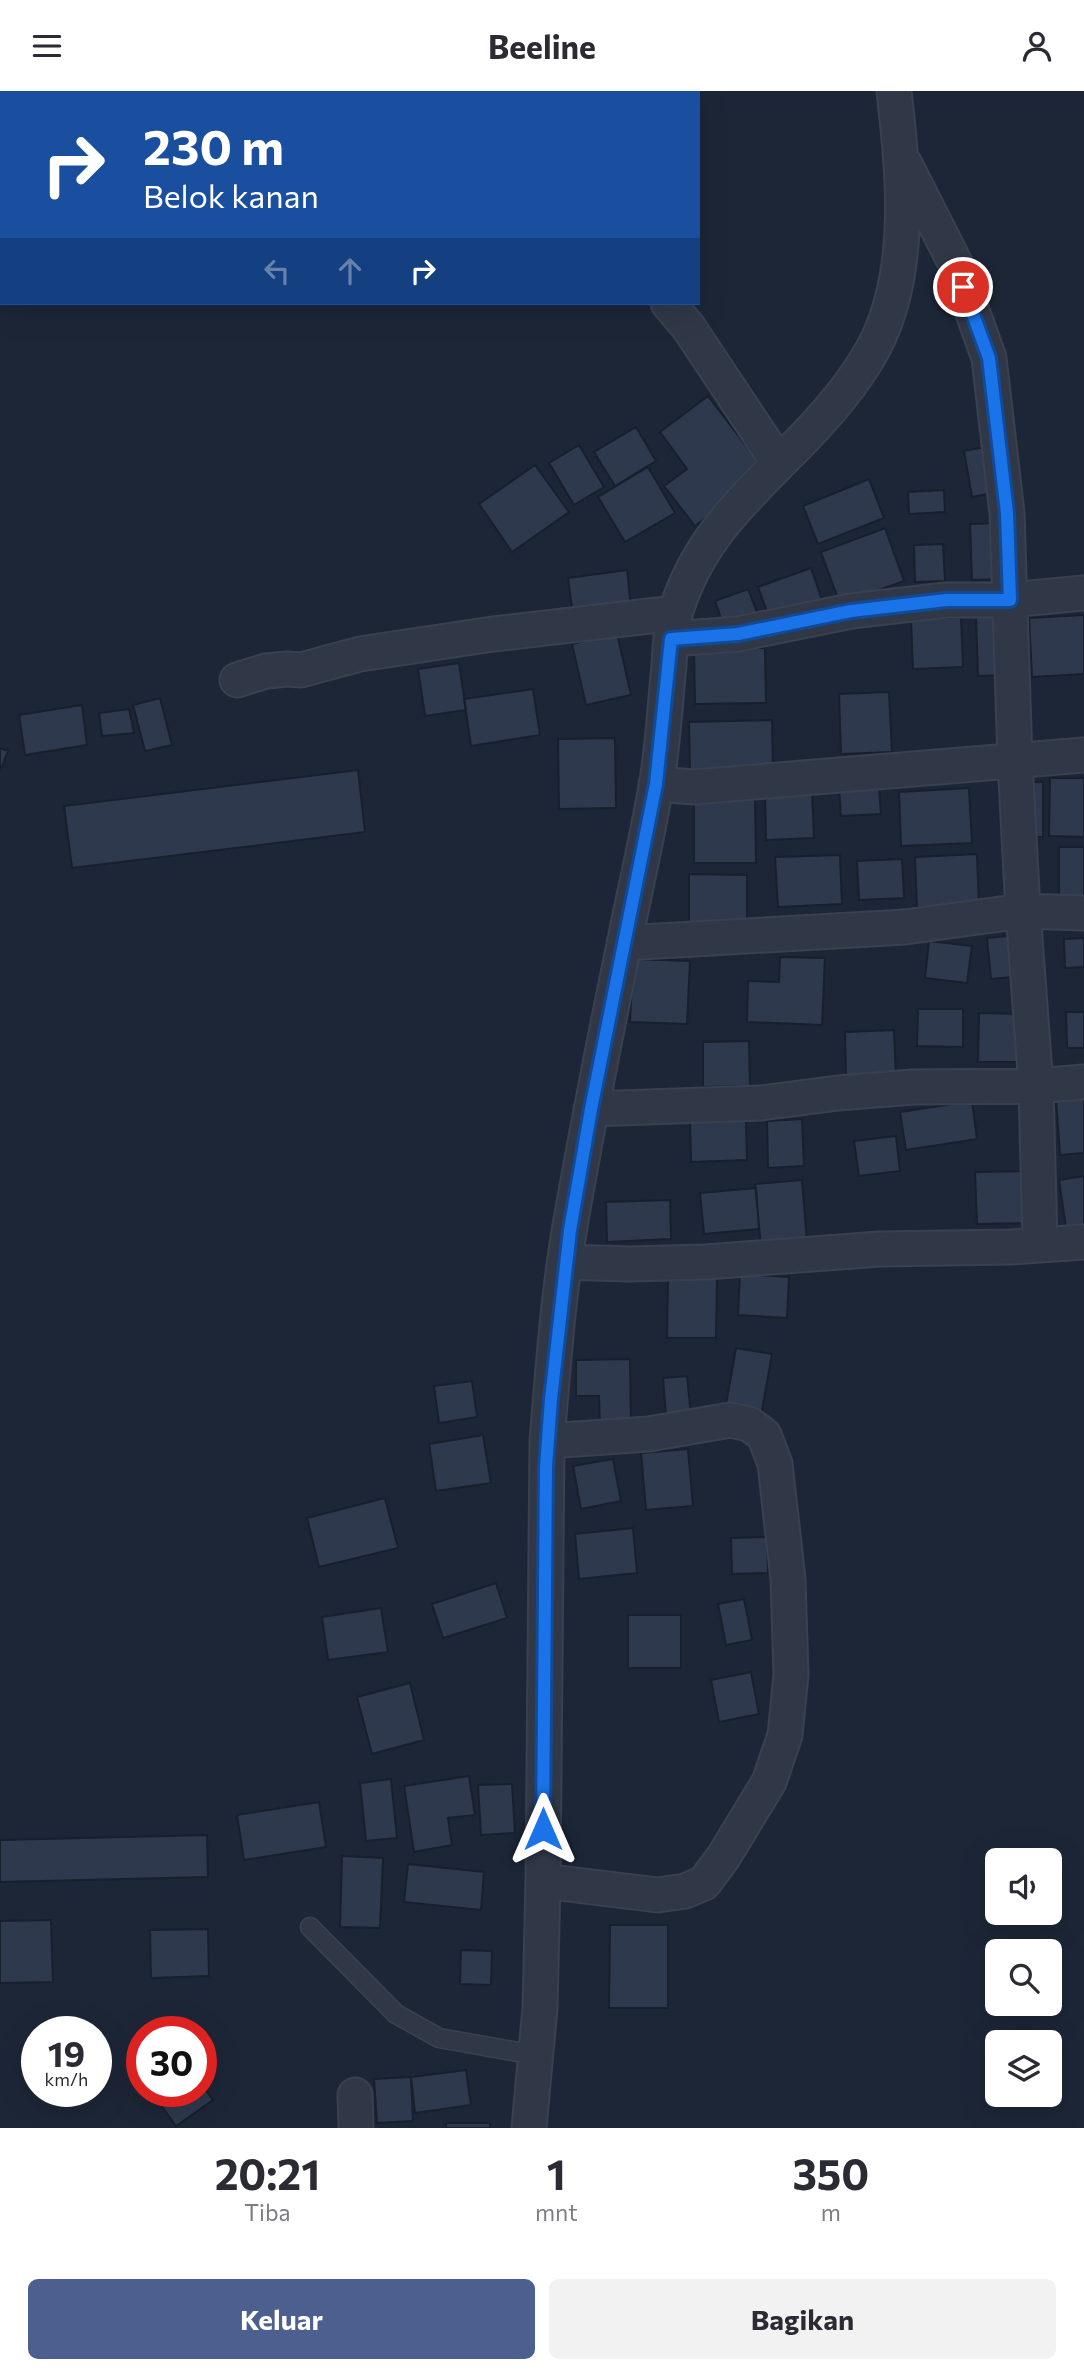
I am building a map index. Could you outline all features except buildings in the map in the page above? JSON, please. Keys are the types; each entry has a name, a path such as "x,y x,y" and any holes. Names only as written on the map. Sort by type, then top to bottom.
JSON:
{"street":[{"path":"529,2128 540,2008 547,1441 565,1262 591,1109 656,784 673,626 697,559 712,537 756,484 839,401 878,339 899,274 902,159 894,91"},
{"path":"902,159 955,263 989,358 1007,513 1015,761 1023,911 1037,1086 1040,1244"},
{"path":"670,305 689,328 778,462"},
{"path":"237,680 266,671 301,670 360,655 493,634 673,626 738,634 864,609 946,600 1010,600 1084,593"},
{"path":"656,784 694,786 1084,755"},
{"path":"624,943 905,927 1023,911 1084,913"},
{"path":"591,1109 761,1103 914,1087 1037,1086 1084,1082"},
{"path":"565,1262 706,1262 880,1249 1010,1247 1084,1242"},
{"path":"543,1881 658,1895 685,1891 705,1883 769,1782 785,1735 791,1675 788,1579 775,1464 764,1435 749,1423 730,1420 649,1434 547,1441"},
{"path":"355,2095 356,2128"}],"lane":[{"path":"310,1927 396,2014 439,2038 535,2055"}],"route":[{"path":"543,1829 547,1441 565,1262 591,1109 656,784 671,639 738,634 851,611 946,600 1010,600 1007,513 989,358 963,287"}]}
